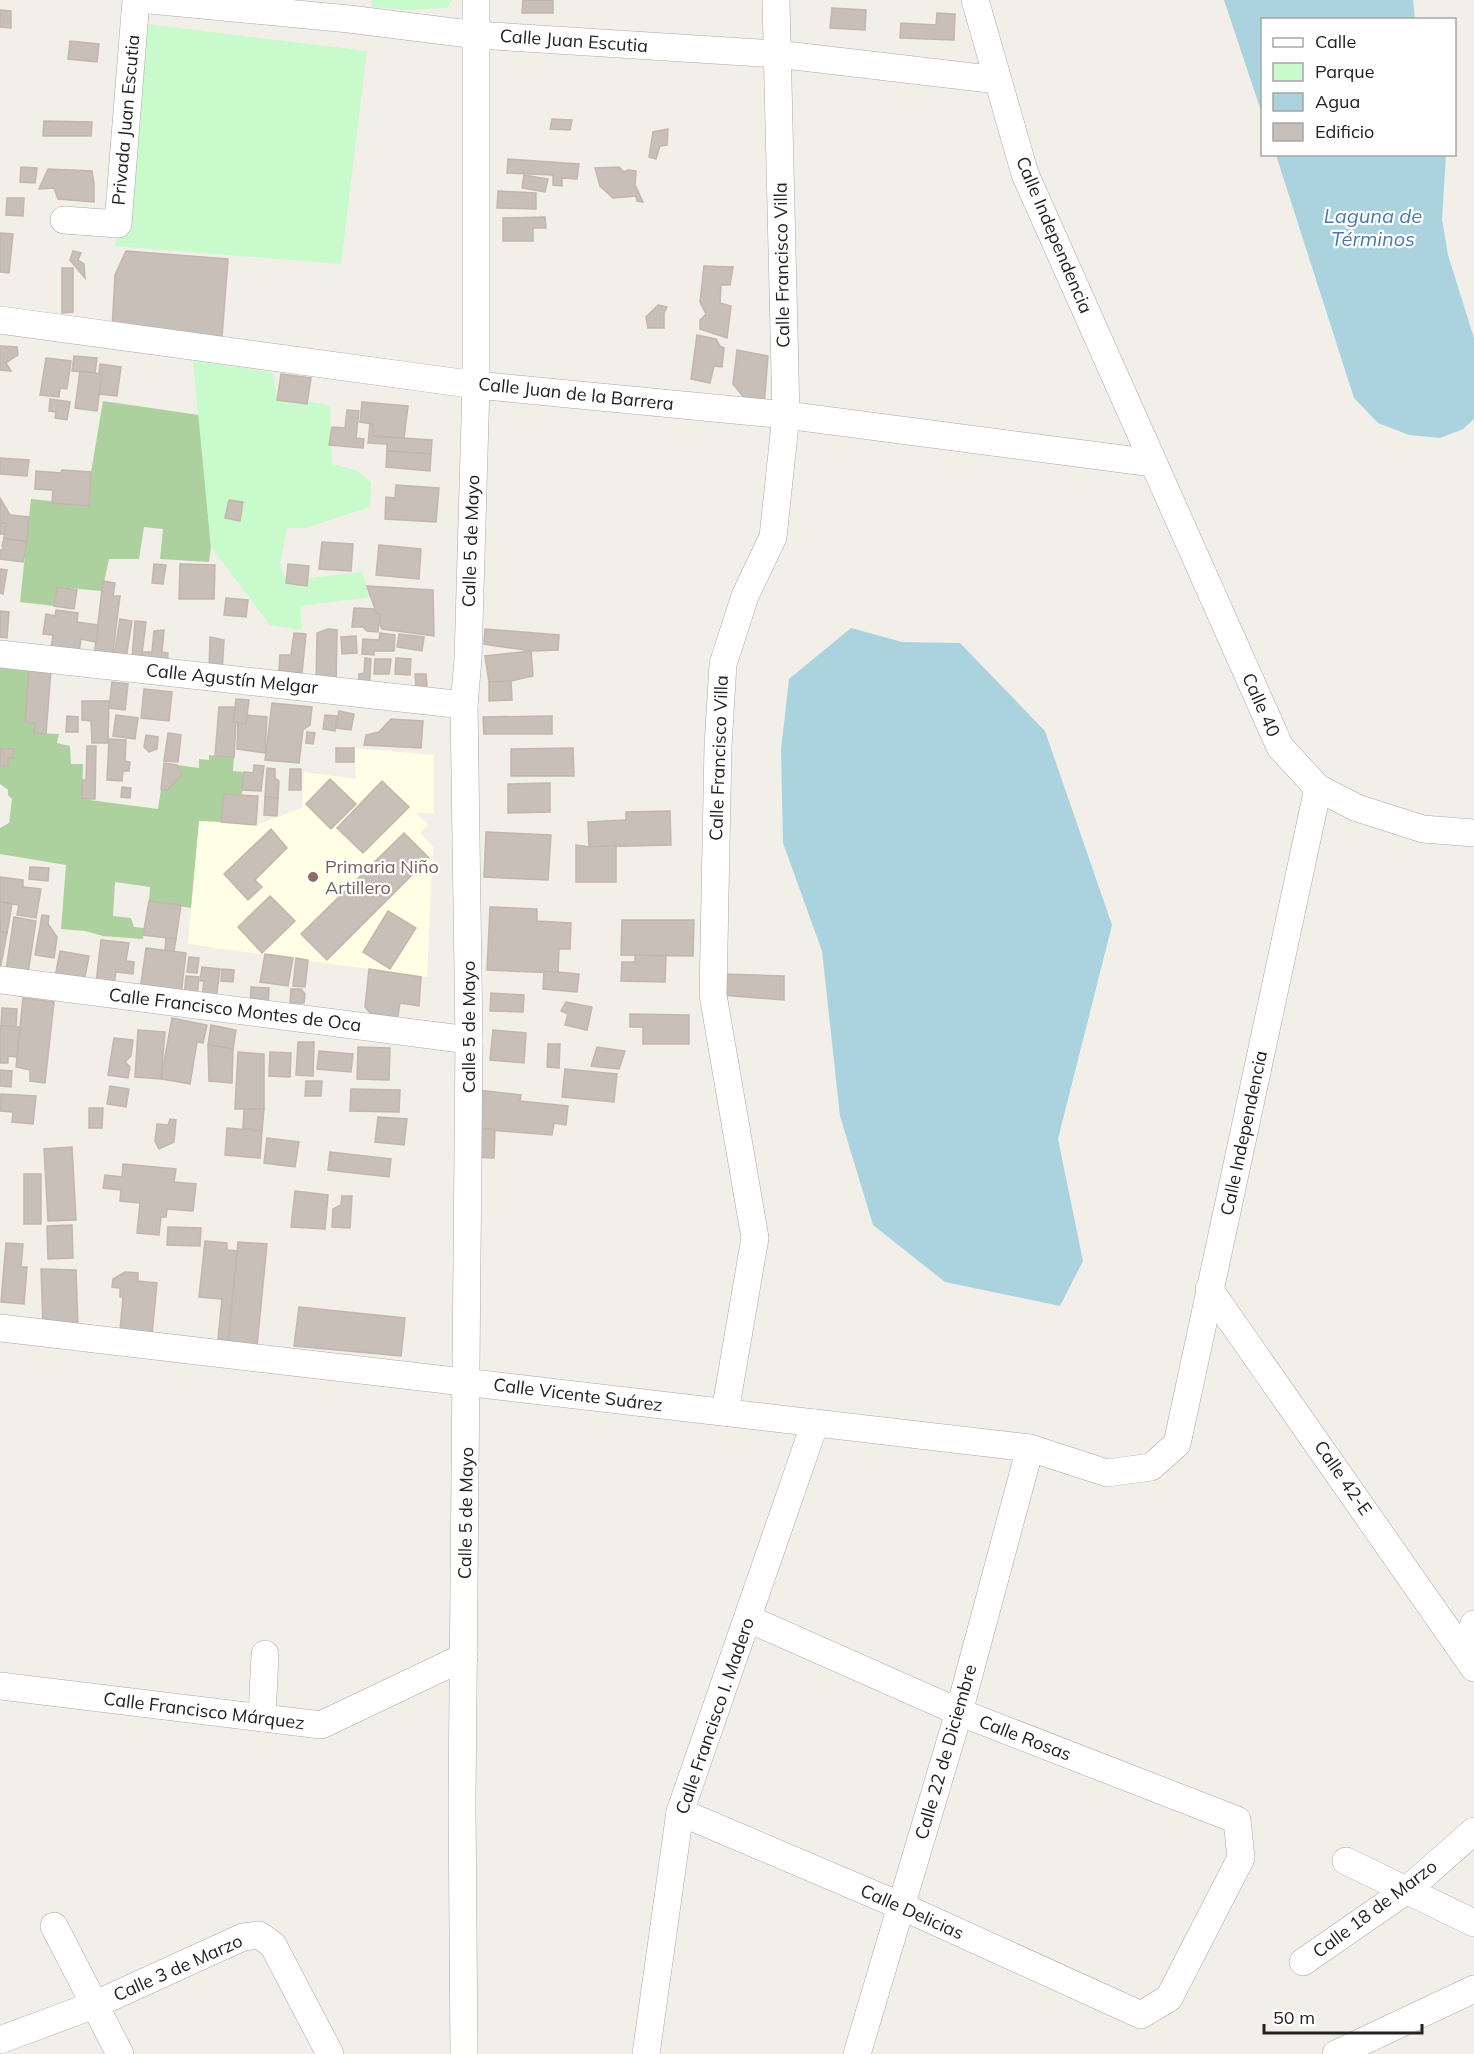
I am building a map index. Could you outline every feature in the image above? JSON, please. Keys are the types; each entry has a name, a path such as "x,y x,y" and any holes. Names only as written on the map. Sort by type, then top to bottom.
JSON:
{"street":[{"name":"Privada Juan Escutia","path":"64,220 117,224 136,0"},
{"name":"Calle Juan Escutia","path":"150,0 350,10 477,35 777,54 998,80"},
{"name":"Calle 5 de Mayo","path":"464,2054 462,1803 470,1040 464,705 468,659 476,385 476,0"},
{"name":"Calle Francisco Villa","path":"725,1412 755,1238 713,994 718,746 723,664 745,596 773,537 786,416 776,0"},
{"name":"Calle Independencia","path":"975,0 1025,174 1154,463"},
{"name":"Calle Juan de la Barrera","path":"0,320 476,385 786,416 1154,463"},
{"name":"Calle 40","path":"1154,463 1280,747 1318,788 1357,808 1423,829 1474,832"},
{"name":"Calle Agustín Melgar","path":"0,654 464,705"},
{"name":"Calle Independencia","path":"1151,1467 1177,1444 1318,788"},
{"name":"Calle Francisco Montes de Oca","path":"0,980 470,1040"},
{"name":"Calle 42-E","path":"1209,1290 1469,1661"},
{"name":"Calle Vicente Suárez","path":"0,1328 1030,1448 1107,1473 1151,1467"},
{"name":"Calle Francisco I. Madero","path":"646,2054 680,1812 749,1619 815,1423"},
{"name":"Calle 22 de Diciembre","path":"857,2054 959,1712 1030,1448"},
{"name":"Calle Rosas","path":"749,1619 959,1712 1238,1820 1241,1858 1169,1998 1142,2015"},
{"path":"1469,1661 1474,1624"},
{"path":"262,1718 265,1654"},
{"name":"Calle Francisco Márquez","path":"0,1686 321,1725 465,1657"},
{"name":"Calle Delicias","path":"680,1812 901,1906 1142,2015"},
{"name":"Calle 18 de Marzo","path":"1303,1962 1407,1890 1474,1832"},
{"path":"1346,1861 1474,1923"},
{"path":"54,1926 120,2054"},
{"name":"Calle 3 de Marzo","path":"0,2040 93,2005 243,1937 259,1935 273,1945 330,2054"},
{"path":"1335,2054 1474,1989"}],"shaded area":[{"name":"Primaria Niño Artillero","path":"354,748 434,755 434,813 415,813 428,824 420,833 433,847 427,977 188,944 199,820 256,825 302,808 304,772 356,779"}],"green space":[{"path":"371,0 452,0 447,8 410,10 372,7"},
{"path":"130,22 367,51 341,264 115,246"},
{"path":"193,361 272,372 277,396 330,405 332,464 356,470 371,482 370,507 306,528 287,528 280,563 286,581 362,572 370,597 300,606 302,630 270,625 211,547"},
{"path":"103,401 199,415 211,547 209,562 160,559 163,529 144,527 139,559 109,559 102,591 57,587 54,606 20,602 31,499 89,505 91,472"},
{"path":"0,665 29,669 25,722 35,723 34,733 59,734 57,743 70,746 71,764 83,764 82,799 158,809 161,789 168,789 177,765 199,768 199,759 209,760 209,755 234,757 233,771 244,772 242,795 224,794 221,822 199,821 191,908 149,901 150,887 115,882 113,916 131,918 134,927 144,928 143,939 103,936 85,931 61,929 66,865 0,854 0,828 9,823 12,799 8,795 8,790 0,784"}],"water":[{"path":"1224,0 1413,0 1415,18 1261,18 1261,111"},
{"name":"Laguna de Términos","path":"1276,156 1446,156 1442,219 1448,255 1474,338 1474,419 1463,429 1440,438 1409,435 1378,423 1354,398"},
{"path":"851,628 902,642 960,643 1045,731 1112,925 1058,1139 1083,1261 1060,1306 945,1282 873,1225 840,1116 822,951 783,843 781,750 789,679"}],"building":[{"path":"523,0 553,0 553,13 522,13"},
{"path":"832,8 866,10 865,30 830,28"},
{"path":"0,10 11,11 11,28 0,27"},
{"path":"937,13 955,14 954,40 900,38 901,23 936,25"},
{"path":"70,41 99,44 97,62 68,59"},
{"path":"552,119 572,120 570,130 550,129"},
{"path":"44,121 92,122 91,136 43,136"},
{"path":"668,129 667,145 660,146 656,159 649,157 653,132"},
{"path":"508,159 579,164 577,179 562,178 562,186 553,185 553,175 507,173"},
{"path":"21,167 37,168 35,183 20,182"},
{"path":"619,167 624,172 636,171 635,185 643,202 637,201 636,196 613,198 600,186 595,168"},
{"path":"48,169 92,171 94,202 58,199 54,188 39,189"},
{"path":"524,175 548,179 545,192 522,188"},
{"path":"498,191 536,193 536,209 497,208"},
{"path":"7,198 24,198 23,216 6,215"},
{"path":"545,217 546,228 533,228 533,241 503,241 503,218"},
{"path":"0,233 13,234 9,273 0,272"},
{"path":"73,251 81,253 78,260 84,264 85,278 70,260"},
{"path":"126,251 228,259 222,337 112,330 115,275"},
{"path":"704,266 733,267 730,285 721,285 720,303 731,306 727,338 700,329 700,320 706,314 700,302"},
{"path":"62,268 73,268 73,312 62,313"},
{"path":"658,305 667,307 664,313 664,328 648,328 646,317"},
{"path":"697,335 716,339 724,348 722,367 714,366 710,383 691,379"},
{"path":"0,346 17,347 18,355 6,363 11,371 0,370"},
{"path":"737,350 768,356 764,406 750,405 733,384"},
{"path":"74,356 97,358 95,373 72,371"},
{"path":"46,358 71,361 67,389 60,388 59,397 40,395"},
{"path":"100,364 121,367 117,396 99,394 102,374 99,374"},
{"path":"80,371 102,374 97,411 75,408"},
{"path":"281,374 311,378 307,404 277,400"},
{"path":"50,399 70,402 67,420 55,418 56,412 49,411"},
{"path":"362,402 408,406 404,438 373,436 373,424 360,422"},
{"path":"347,410 359,411 356,438 364,439 363,448 329,445 332,427 345,428"},
{"path":"370,424 373,424 373,436 432,440 431,454 387,451 387,444 368,443"},
{"path":"387,451 431,454 430,471 386,467"},
{"path":"0,458 29,460 27,476 0,474"},
{"path":"62,470 91,472 89,506 52,503 53,490 35,489 36,471 61,473"},
{"path":"396,485 439,488 436,522 385,519 386,497 395,498"},
{"path":"0,498 10,515 29,517 27,542 4,538 6,523 0,523"},
{"path":"229,500 243,502 240,521 225,518"},
{"path":"0,523 6,523 5,534 0,534"},
{"path":"4,538 27,542 23,562 0,559 0,550 4,549 2,546"},
{"path":"322,542 353,544 351,571 319,569"},
{"path":"379,545 421,549 419,579 376,575"},
{"path":"154,564 166,565 163,584 152,583"},
{"path":"180,564 215,565 214,599 179,599"},
{"path":"288,564 309,566 307,586 286,583"},
{"path":"0,569 7,570 3,594 0,593"},
{"path":"103,581 115,583 113,596 120,596 112,660 94,657"},
{"path":"367,586 433,590 434,636 382,629"},
{"path":"57,587 77,590 74,609 54,606"},
{"path":"226,598 248,600 246,617 224,615"},
{"path":"354,608 374,609 375,614 380,614 378,632 367,631 363,627 352,627"},
{"path":"56,610 78,613 77,622 98,625 96,642 81,639 79,652 51,648 53,635 43,634 46,614 55,616"},
{"path":"0,611 9,612 7,638 0,637"},
{"path":"120,619 132,621 126,658 114,656"},
{"path":"135,621 146,622 141,661 132,659"},
{"path":"328,629 337,630 336,687 316,686 317,633"},
{"path":"485,629 559,635 558,650 531,651 484,644"},
{"path":"164,630 162,652 168,653 167,663 141,661 142,652 152,652 154,631"},
{"path":"294,633 306,634 302,673 279,671 280,655 291,655"},
{"path":"380,633 395,635 394,651 374,651 374,655 362,654 363,639 379,640"},
{"path":"399,634 424,637 422,651 397,647"},
{"path":"356,636 357,653 342,654 341,637"},
{"path":"210,637 224,640 222,672 209,671"},
{"path":"531,651 533,676 511,681 489,682 485,656"},
{"path":"365,658 371,659 369,692 358,691 359,674 364,673"},
{"path":"396,658 411,659 410,675 395,674"},
{"path":"375,659 391,659 389,674 374,674"},
{"path":"29,669 51,670 46,734 34,733 35,723 25,722"},
{"path":"415,674 426,674 427,686 416,686"},
{"path":"511,681 512,700 489,701 489,682"},
{"path":"112,682 128,684 125,710 109,708"},
{"path":"144,689 172,692 169,721 141,718"},
{"path":"236,699 249,700 246,724 233,722"},
{"path":"82,701 109,701 108,743 92,743 91,721 82,720"},
{"path":"272,703 312,707 310,725 303,730 299,763 265,760"},
{"path":"219,707 235,707 234,757 215,756"},
{"path":"339,711 354,714 351,730 336,728"},
{"path":"116,715 138,718 135,739 113,736"},
{"path":"247,715 267,717 265,753 237,749 238,723 246,724"},
{"path":"325,715 337,716 335,731 323,729"},
{"path":"67,716 78,717 78,732 66,732"},
{"path":"552,716 552,734 484,734 483,717"},
{"path":"391,719 423,721 421,748 364,745 366,735 379,732"},
{"path":"307,732 315,733 313,744 306,743"},
{"path":"168,733 181,735 178,762 164,761"},
{"path":"146,735 158,737 157,749 149,752 144,747"},
{"path":"109,739 126,740 125,761 130,762 129,771 123,771 122,781 107,780"},
{"path":"87,746 96,746 95,799 82,799 82,780 86,780"},
{"path":"336,748 354,748 354,762 336,762"},
{"path":"573,748 574,776 511,776 511,749"},
{"path":"0,749 14,749 13,758 8,758 8,766 0,766"},
{"path":"164,763 177,765 182,774 168,790 161,789"},
{"path":"254,765 264,766 261,791 242,790 244,772 253,773"},
{"path":"267,768 275,769 275,778 279,781 278,798 265,797"},
{"path":"290,769 301,769 301,790 289,790"},
{"path":"330,779 356,804 331,829 306,804"},
{"path":"382,781 409,807 363,853 337,828"},
{"path":"550,783 550,812 508,813 508,784"},
{"path":"122,787 131,788 130,798 121,797"},
{"path":"224,794 258,796 256,825 221,822"},
{"path":"265,797 278,798 277,816 264,815"},
{"path":"670,811 671,845 589,847 588,822 626,820 626,812"},
{"path":"271,829 287,848 255,880 262,887 248,900 224,874"},
{"path":"486,832 551,835 548,880 484,877"},
{"path":"404,833 429,858 327,960 301,934"},
{"path":"576,845 589,847 616,845 616,882 576,882"},
{"path":"30,867 49,868 48,881 29,879"},
{"path":"0,877 23,880 23,887 41,889 36,918 17,915 19,905 0,902"},
{"path":"270,896 295,921 262,953 238,927"},
{"path":"149,901 181,905 176,939 143,935"},
{"path":"0,902 12,904 7,933 0,932"},
{"path":"490,907 537,909 537,921 571,923 570,949 559,949 558,973 487,970"},
{"path":"388,911 416,928 390,969 363,952"},
{"path":"42,915 49,916 48,924 57,937 54,958 35,955"},
{"path":"14,917 36,921 28,973 6,970"},
{"path":"622,920 694,920 693,956 621,955"},
{"path":"0,932 7,933 0,970"},
{"path":"166,938 176,939 174,951 165,950"},
{"path":"101,940 129,943 126,961 134,962 133,974 116,972 114,985 96,983"},
{"path":"146,948 186,953 181,995 140,990"},
{"path":"60,951 89,956 84,982 55,977"},
{"path":"265,954 293,958 288,986 260,982"},
{"path":"635,955 666,956 665,982 621,981 622,962 635,962"},
{"path":"189,957 199,958 197,973 187,972"},
{"path":"296,958 308,960 305,987 293,986"},
{"path":"202,967 220,969 216,999 202,997 204,981 200,981"},
{"path":"222,969 234,970 233,982 221,981"},
{"path":"369,969 421,977 419,1006 400,1003 397,1021 381,1020 377,1013 371,1014 365,1007"},
{"path":"544,971 579,974 577,992 543,989"},
{"path":"722,974 784,976 784,1000 722,995"},
{"path":"186,976 199,977 197,998 184,997"},
{"path":"251,987 269,988 268,1008 250,1007"},
{"path":"291,989 301,989 305,994 304,1003 290,1003"},
{"path":"491,993 524,995 523,1012 490,1011"},
{"path":"23,998 54,1002 45,1083 30,1081 30,1070 16,1067"},
{"path":"566,1002 592,1007 587,1030 565,1025 568,1014 561,1011"},
{"path":"2,1008 17,1009 16,1027 1,1026"},
{"path":"630,1014 689,1015 689,1044 643,1044 643,1027 630,1027"},
{"path":"172,1018 207,1025 203,1043 197,1042 190,1084 161,1079"},
{"path":"211,1025 236,1030 233,1049 208,1045"},
{"path":"0,1026 19,1027 17,1057 8,1056 8,1063 0,1063"},
{"path":"138,1030 165,1032 161,1079 135,1077"},
{"path":"493,1030 526,1033 524,1063 490,1060"},
{"path":"114,1038 133,1040 131,1056 125,1062 130,1067 128,1078 108,1075"},
{"path":"298,1042 314,1042 313,1076 296,1075"},
{"path":"548,1044 560,1044 559,1068 547,1067"},
{"path":"208,1045 233,1049 232,1083 209,1081"},
{"path":"358,1047 390,1048 389,1080 357,1079"},
{"path":"597,1047 625,1051 619,1069 591,1066"},
{"path":"319,1051 353,1054 351,1072 317,1069"},
{"path":"238,1052 264,1054 264,1109 235,1109"},
{"path":"270,1052 291,1053 290,1077 269,1076"},
{"path":"565,1069 617,1074 614,1102 562,1097"},
{"path":"0,1070 12,1071 11,1087 0,1086"},
{"path":"306,1081 322,1081 321,1096 305,1096"},
{"path":"110,1086 129,1089 126,1107 107,1104"},
{"path":"351,1089 400,1090 399,1112 350,1111"},
{"path":"478,1090 521,1095 520,1101 568,1106 566,1125 554,1123 552,1135 476,1129"},
{"path":"1,1094 36,1096 33,1124 12,1122 13,1112 0,1111"},
{"path":"89,1108 103,1108 102,1128 89,1128"},
{"path":"244,1109 264,1109 262,1131 243,1128"},
{"path":"378,1117 407,1119 404,1145 375,1142"},
{"path":"170,1119 176,1120 174,1142 159,1149 155,1141 157,1124 168,1125"},
{"path":"227,1128 262,1131 260,1158 225,1155"},
{"path":"476,1129 495,1129 494,1158 475,1157"},
{"path":"267,1138 299,1142 295,1167 264,1163"},
{"path":"72,1147 76,1220 48,1221 44,1149"},
{"path":"330,1152 391,1159 389,1177 328,1170"},
{"path":"123,1164 176,1169 174,1182 196,1184 193,1211 167,1209 166,1217 161,1217 159,1235 137,1233 140,1203 120,1201 121,1190 103,1188 105,1175 122,1177"},
{"path":"24,1174 41,1174 41,1224 24,1224"},
{"path":"295,1191 328,1195 325,1229 291,1227"},
{"path":"342,1196 352,1196 350,1228 332,1227 333,1209 341,1205"},
{"path":"72,1225 73,1258 48,1259 47,1226"},
{"path":"168,1227 201,1228 200,1246 167,1245"},
{"path":"205,1241 227,1243 227,1250 238,1251 229,1340 218,1339 222,1299 199,1297"},
{"path":"238,1242 267,1244 257,1346 228,1343"},
{"path":"6,1243 23,1244 21,1267 27,1267 24,1304 1,1302"},
{"path":"41,1269 76,1270 78,1328 43,1325"},
{"path":"125,1272 138,1273 138,1281 157,1283 152,1334 120,1331 123,1297 120,1297 120,1288 112,1287 113,1279"},
{"path":"299,1307 405,1318 401,1356 294,1346"}],"place":[{"name":"Primaria Niño Artillero","path":"313,877"}]}
